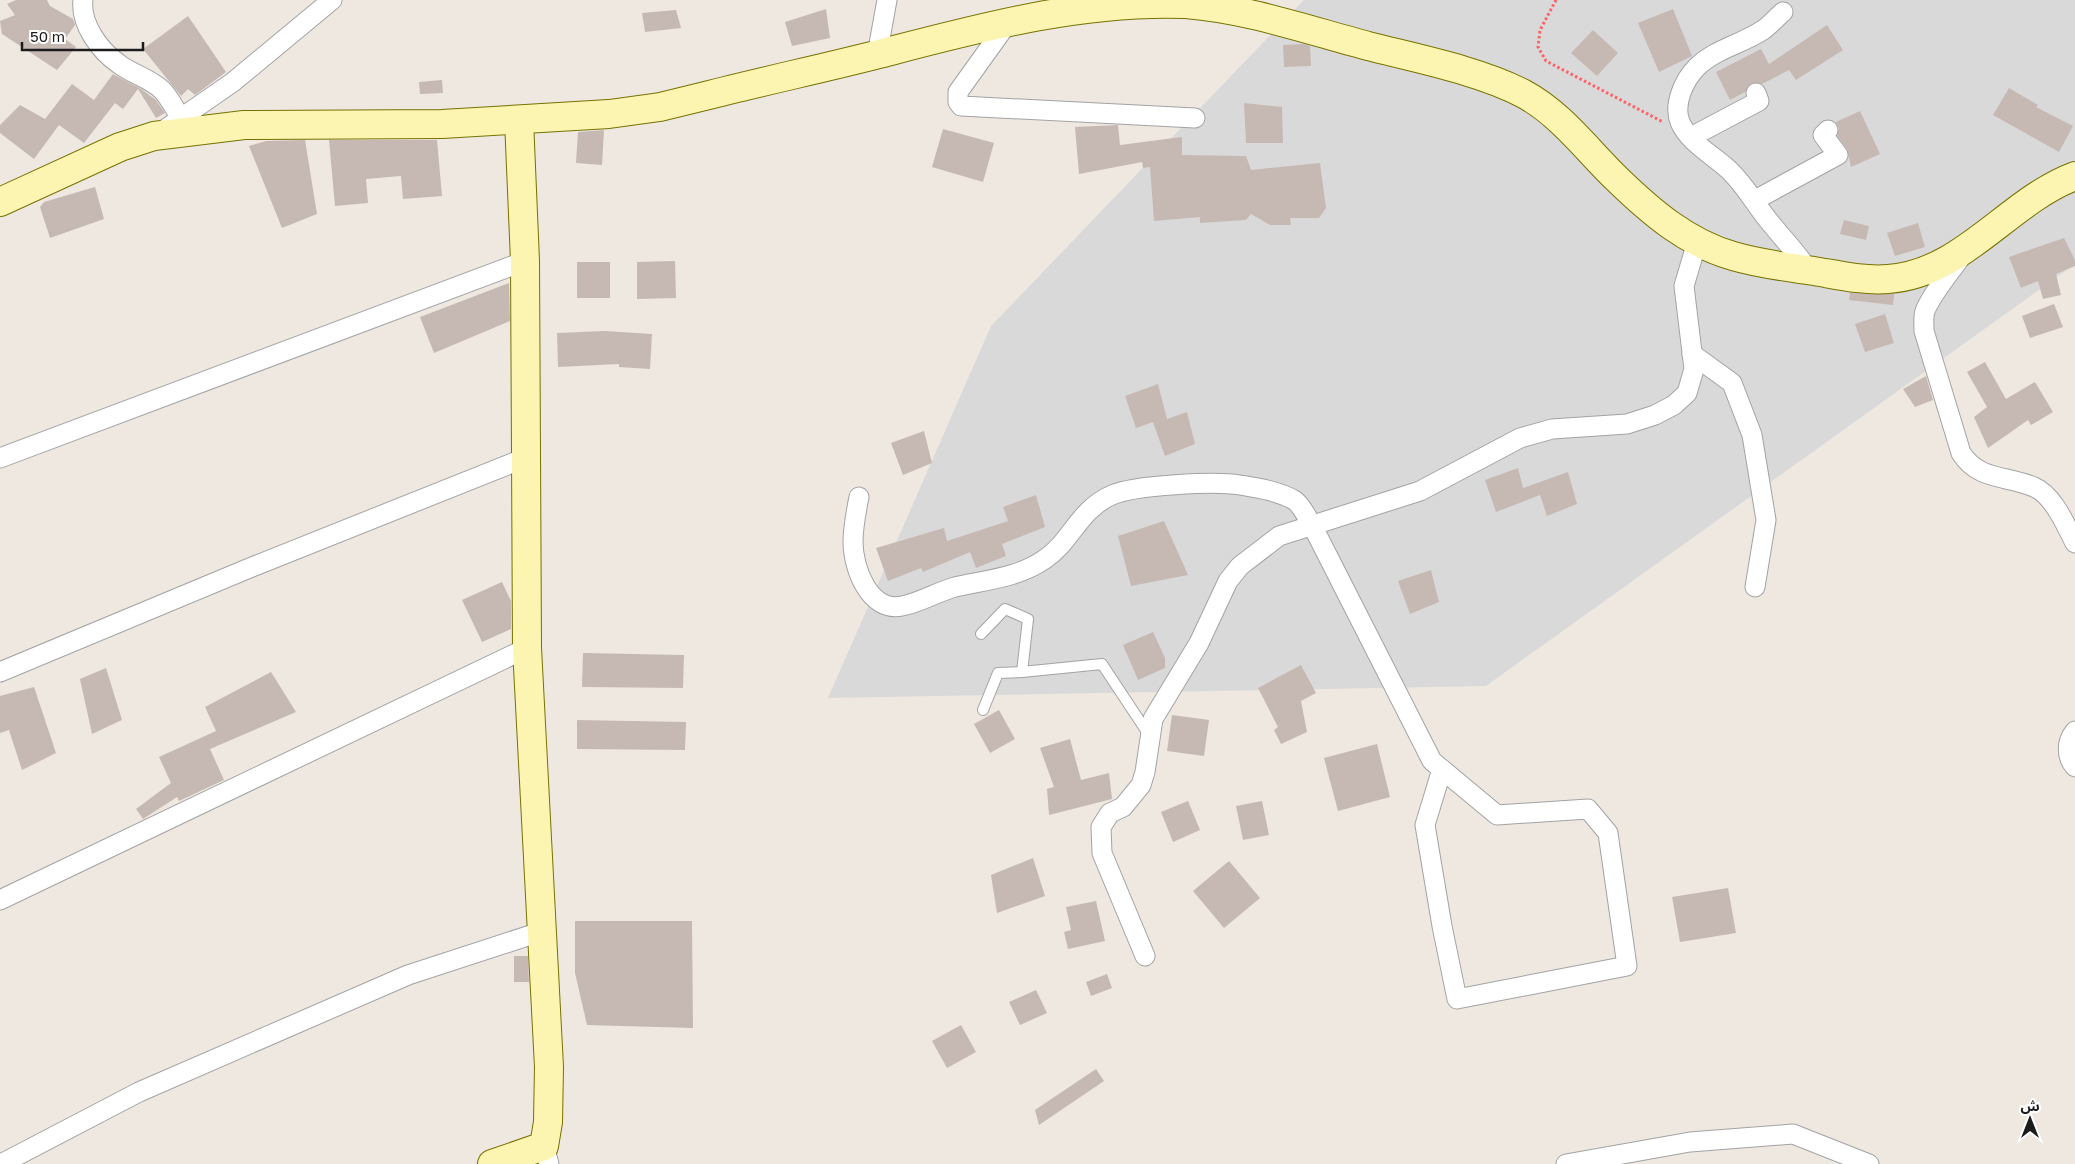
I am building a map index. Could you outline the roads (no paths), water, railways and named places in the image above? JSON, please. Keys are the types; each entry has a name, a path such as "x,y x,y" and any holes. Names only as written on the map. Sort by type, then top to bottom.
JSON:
{"street":[{"path":"83,0 84,16 88,28 98,43 118,64 161,90 182,119"},
{"path":"154,136 182,119 233,82 332,0"},
{"path":"877,55 887,0"},
{"path":"0,202 120,147 154,136 244,125 442,124 609,114 660,106 877,55 1009,21 1065,10 1147,4 1218,7 1430,62 1507,85 1537,101 1556,116 1648,209 1697,242 1730,256 1852,278 1890,279 1926,270 1966,251 2044,192 2075,176"},
{"path":"1783,12 1763,30 1706,59 1687,78 1678,109 1680,121 1692,137 1728,169 1755,200 1772,225 1794,249 1809,270"},
{"path":"1009,21 958,92 958,102 961,106 1195,118"},
{"path":"1692,137 1759,101 1756,93"},
{"path":"492,1164 546,1155 548,1122 549,1067 543,931 527,648 525,458 526,261 519,120"},
{"path":"1755,200 1838,155 1823,135 1828,130"},
{"path":"1145,956 1102,852 1100,827 1110,813 1123,807 1141,785 1145,772 1149,735 1153,719 1199,643 1228,581 1254,554 1279,536 1420,491 1520,438 1552,429 1627,424 1655,415 1674,405 1687,393 1694,369 1684,286 1697,242"},
{"path":"1966,251 1927,307 1924,321 1924,331 1961,453 1969,466 1984,473 2035,487 2061,516 2075,543"},
{"path":"0,458 526,261"},
{"path":"1692,354 1732,383 1752,435 1766,520 1755,587"},
{"path":"0,672 252,567 525,458"},
{"path":"859,497 853,543 855,558 861,576 872,596 887,606 901,607 930,594 956,587 985,583 1021,571 1046,559 1085,512 1098,502 1114,494 1135,488 1238,485 1275,492 1296,501 1312,525 1432,761 1442,769 1497,815 1588,809 1608,833 1628,966 1457,999 1442,926 1425,825 1442,769"},
{"path":"0,900 527,648"},
{"path":"2075,731 2069,742 2068,755 2069,761 2075,767"},
{"path":"2,1164 139,1092 408,974 543,931"},
{"path":"1566,1164 1634,1158 1690,1142 1793,1134 1869,1164"}],"lane":[{"path":"981,634 1005,609 1028,618 1022,672"},
{"path":"983,710 998,674 1102,664 1149,735"}]}
